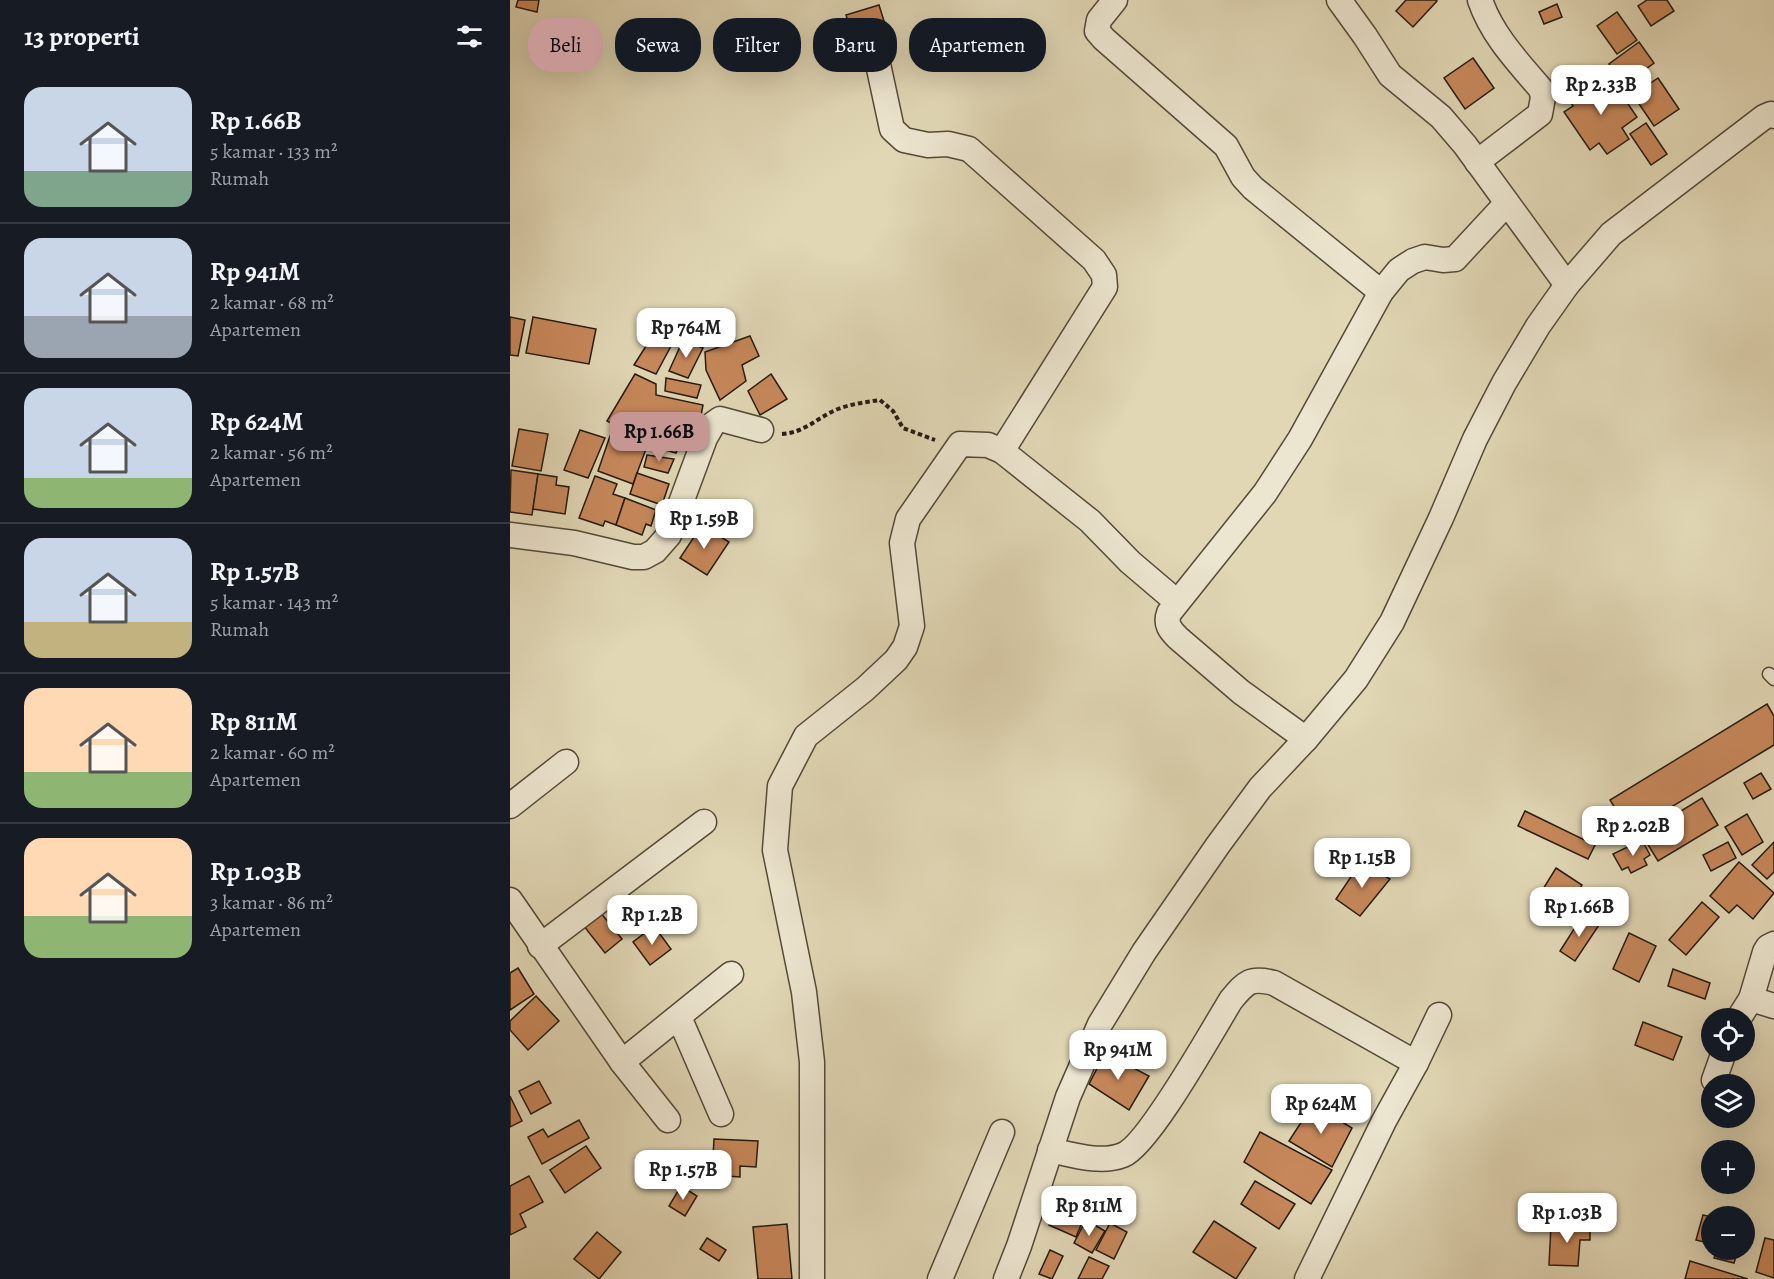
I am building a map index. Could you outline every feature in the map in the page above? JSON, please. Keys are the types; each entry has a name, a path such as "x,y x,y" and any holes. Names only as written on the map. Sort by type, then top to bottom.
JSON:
{"street":[{"path":"1114,0 1099,20 1097,31 1104,39 1226,146 1242,177 1252,188 1380,292"},
{"path":"1339,0 1390,75 1441,117 1478,162 1566,285"},
{"path":"1478,162 1540,114 1543,97 1541,89 1505,46 1480,0"},
{"path":"880,72 892,129 904,140 928,145 948,144 969,149 1094,260 1104,275 1105,287 1002,451"},
{"path":"1006,1279 1068,1097 1100,1024 1138,961 1187,888 1260,788 1306,739 1356,679 1392,622 1485,420 1538,326 1566,285 1611,234 1764,117 1771,114 1774,116"},
{"path":"1306,739 1241,692 1170,630 1167,618 1177,602 1265,493 1299,439 1380,292 1399,270 1413,261 1425,257 1455,259 1508,203"},
{"path":"510,535 574,543 633,557 644,557 661,546 669,535 705,438 713,424 720,419 761,430"},
{"path":"812,1279 812,1062 804,992 775,850 780,786 806,736 865,689 896,660 904,647 912,626 902,543 908,519 960,444 988,445 1002,451 1090,521 1130,562 1177,602"},
{"path":"510,806 566,762"},
{"path":"540,946 704,822"},
{"path":"510,900 622,1062 668,1120"},
{"path":"1745,1008 1765,952 1774,944"},
{"path":"622,1062 732,974"},
{"path":"1050,1150 1098,1160 1125,1155 1150,1131 1231,1000 1245,983 1259,979 1274,983 1416,1063"},
{"path":"1755,1008 1774,1006"},
{"path":"1307,1279 1439,1015"},
{"path":"679,1017 721,1114"},
{"path":"940,1279 1002,1131"}],"path":[{"path":"805,429 837,410 880,400 893,411 903,428 930,439 960,444"}],"building":[{"path":"518,0 539,0 537,12 516,7"},
{"path":"1406,0 1437,1 1413,27 1396,11"},
{"path":"1647,0 1667,0 1674,11 1651,26 1638,6"},
{"path":"1557,4 1562,17 1544,24 1539,12"},
{"path":"879,5 883,18 847,18 846,15"},
{"path":"1617,12 1637,40 1617,54 1597,26"},
{"path":"1639,42 1654,63 1624,85 1609,64"},
{"path":"1473,58 1494,88 1465,109 1444,78"},
{"path":"1599,78 1603,85 1611,79 1637,117 1622,128 1629,139 1607,154 1599,143 1590,150 1564,112 1573,106 1569,100"},
{"path":"1658,78 1679,109 1654,126 1633,95"},
{"path":"1646,123 1667,154 1651,165 1630,134"},
{"path":"510,317 525,320 518,356 510,355"},
{"path":"533,317 596,329 589,364 526,353"},
{"path":"653,335 671,346 656,374 634,365"},
{"path":"750,336 759,356 742,365 746,381 720,400 706,370 705,352"},
{"path":"683,340 703,348 688,378 669,371"},
{"path":"635,374 656,384 656,395 703,405 698,431 651,419 638,438 607,421"},
{"path":"771,374 787,399 760,415 748,391"},
{"path":"666,378 701,385 697,398 665,391"},
{"path":"652,427 683,437 676,453 645,444"},
{"path":"519,429 548,434 541,471 512,466"},
{"path":"580,430 605,438 588,478 564,470"},
{"path":"610,436 646,449 633,484 598,471"},
{"path":"647,455 674,459 668,473 644,467"},
{"path":"511,470 538,474 532,515 510,512"},
{"path":"637,473 669,484 662,505 630,494"},
{"path":"538,474 557,477 556,485 569,487 565,514 533,509"},
{"path":"595,476 617,484 613,494 625,498 616,525 605,521 603,526 579,518"},
{"path":"625,498 656,510 651,526 646,524 642,535 616,525"},
{"path":"702,525 729,542 707,575 680,558"},
{"path":"1767,704 1774,716 1774,745 1630,832 1610,800"},
{"path":"1761,773 1771,789 1753,799 1744,783"},
{"path":"1702,798 1718,825 1658,861 1642,835"},
{"path":"1525,811 1595,845 1588,859 1518,826"},
{"path":"1747,814 1763,842 1742,855 1725,827"},
{"path":"1642,840 1650,855 1644,859 1647,865 1631,873 1628,867 1622,870 1613,854"},
{"path":"1728,842 1736,858 1711,871 1703,855"},
{"path":"1774,842 1774,872 1767,879 1752,865"},
{"path":"1361,862 1390,879 1360,916 1336,899"},
{"path":"1739,862 1774,893 1753,919 1737,905 1729,913 1710,896"},
{"path":"1556,868 1582,885 1566,911 1540,894"},
{"path":"1702,902 1719,917 1686,955 1669,940"},
{"path":"600,912 622,939 605,953 583,925"},
{"path":"1583,915 1599,925 1575,961 1560,951"},
{"path":"654,926 671,949 650,965 633,942"},
{"path":"1629,933 1656,946 1639,982 1613,969"},
{"path":"518,968 534,994 510,1010 510,973"},
{"path":"1673,969 1710,983 1705,999 1668,986"},
{"path":"536,996 559,1021 528,1050 510,1030 510,1021"},
{"path":"1643,1022 1682,1037 1673,1060 1635,1045"},
{"path":"1105,1053 1149,1076 1129,1110 1089,1084"},
{"path":"539,1081 551,1103 531,1114 519,1091"},
{"path":"510,1096 522,1121 510,1127"},
{"path":"1313,1104 1352,1128 1332,1167 1289,1141"},
{"path":"579,1120 589,1138 542,1164 528,1137 543,1129 548,1137"},
{"path":"1260,1132 1332,1170 1311,1204 1244,1162"},
{"path":"714,1139 758,1141 756,1167 740,1166 740,1177 712,1175"},
{"path":"586,1146 601,1168 565,1193 550,1170"},
{"path":"529,1176 543,1202 520,1214 526,1227 510,1235 510,1186"},
{"path":"1255,1181 1295,1204 1279,1229 1241,1204"},
{"path":"681,1186 697,1196 685,1216 669,1206"},
{"path":"1057,1206 1084,1218 1076,1237 1049,1225"},
{"path":"1086,1220 1105,1231 1092,1253 1074,1243"},
{"path":"1214,1221 1256,1248 1236,1279 1193,1252"},
{"path":"1701,1222 1701,1241 1696,1240"},
{"path":"1110,1223 1127,1232 1114,1259 1096,1250"},
{"path":"787,1224 792,1279 758,1279 753,1227"},
{"path":"1551,1225 1590,1227 1590,1240 1580,1240 1578,1266 1549,1265"},
{"path":"597,1232 621,1252 599,1279 574,1259"},
{"path":"707,1238 726,1250 719,1261 700,1249"},
{"path":"1765,1238 1774,1240 1774,1278 1756,1272"},
{"path":"1050,1250 1063,1256 1052,1279 1039,1274"},
{"path":"1089,1257 1109,1266 1102,1279 1078,1279"},
{"path":"1690,1261 1748,1279 1685,1279"}]}
